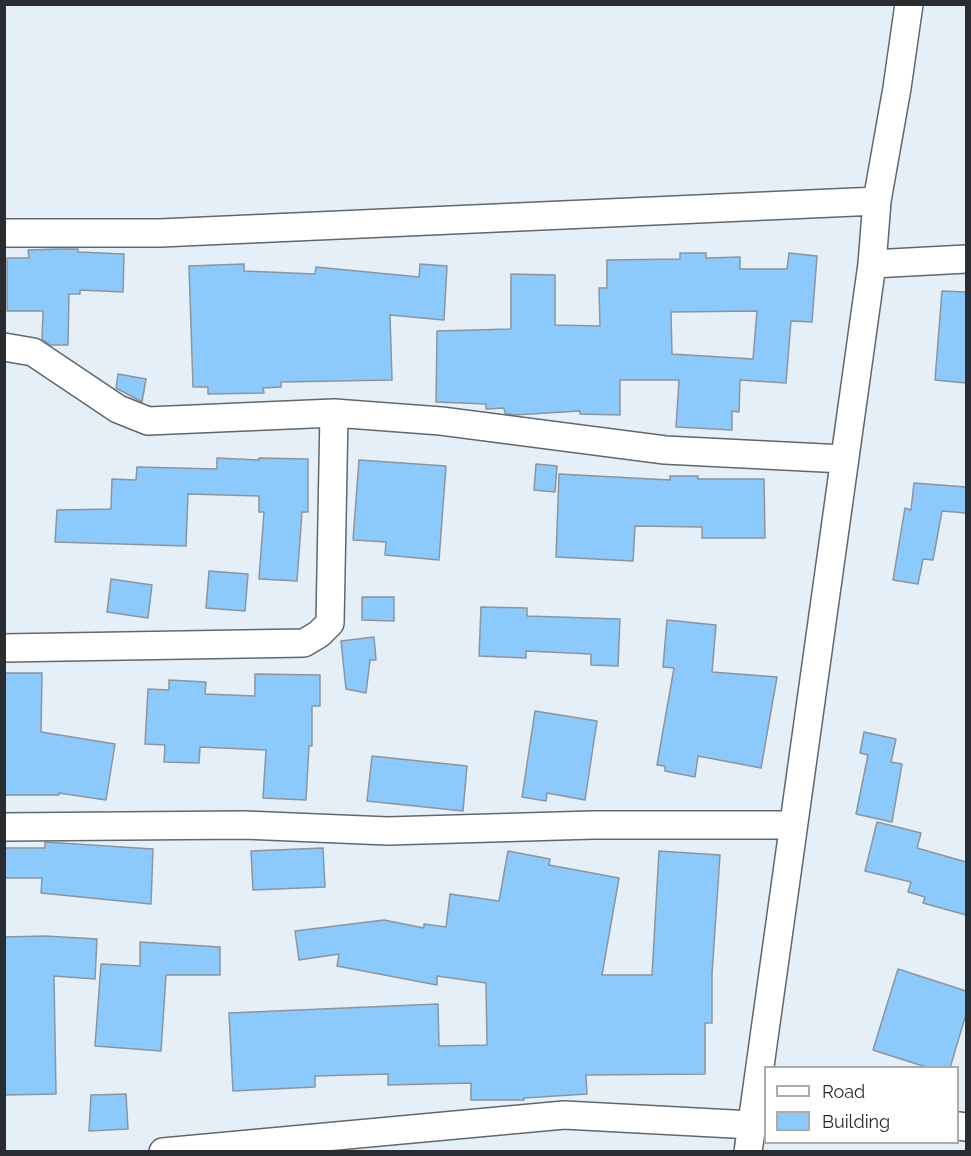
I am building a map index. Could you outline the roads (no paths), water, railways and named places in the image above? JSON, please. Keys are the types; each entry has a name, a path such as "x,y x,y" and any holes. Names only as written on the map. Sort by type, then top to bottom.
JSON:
{"street":[{"path":"748,1152 757,1108 793,825 872,264 877,201 909,4"},
{"path":"4,233 160,233 877,201"},
{"path":"872,264 966,259"},
{"path":"4,347 33,352 118,409 148,421 334,413 441,421 665,450 844,459"},
{"path":"4,648 304,643 319,634 330,623 334,413"},
{"path":"4,827 244,825 388,831 593,825 793,825"},
{"path":"163,1152 564,1115 757,1108"}]}
